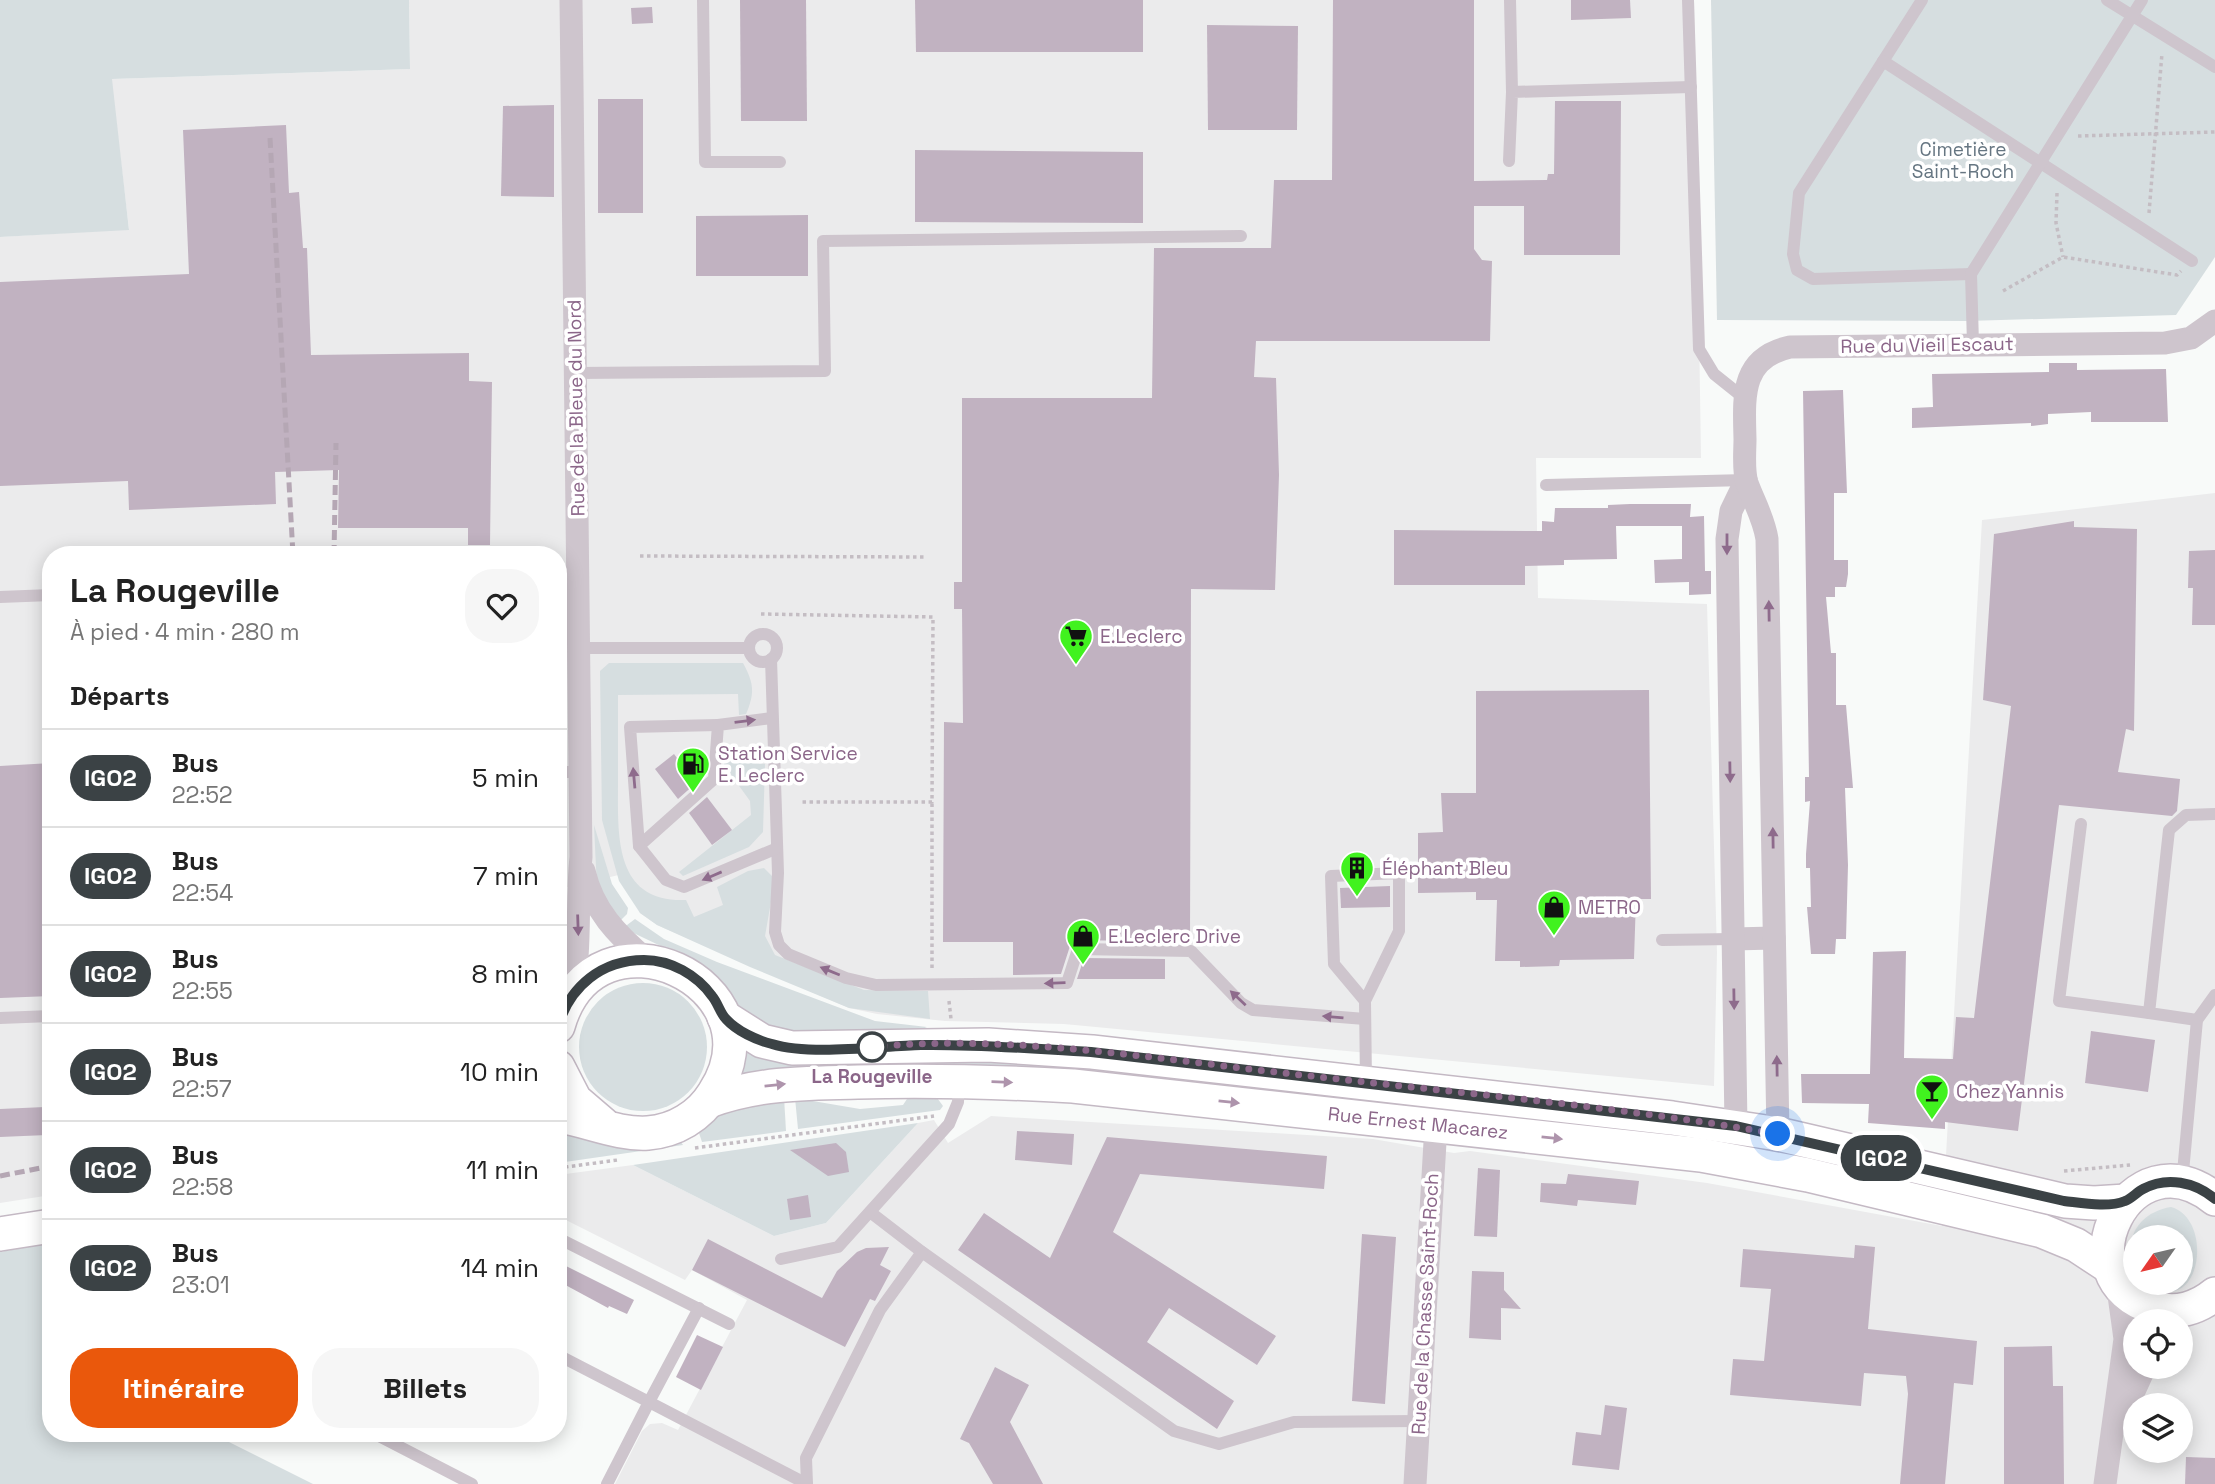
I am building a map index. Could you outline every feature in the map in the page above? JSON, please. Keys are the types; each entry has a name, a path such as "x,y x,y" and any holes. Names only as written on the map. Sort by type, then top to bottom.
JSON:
{"main road":[{"name":"Rue Ernest Macarez","path":"567,1009 583,984 603,970 620,963 647,960 668,964 695,978 712,996 724,1017 728,1035 727,1064 709,1101 691,1118 669,1129 638,1133 567,1118"},
{"name":"Rue Ernest Macarez","path":"724,1017 762,1041 792,1048 944,1045 1051,1049 1366,1082 1736,1126 2056,1199 2094,1203 2126,1201 2155,1184 2182,1183"},
{"name":"Rue Ernest Macarez","path":"567,1084 575,1100 588,1114 609,1126"},
{"name":"Rue Ernest Macarez","path":"709,1101 735,1092 778,1085 957,1097 1117,1089 1701,1155 1781,1169 2042,1231 2076,1245 2114,1275 2132,1297 2151,1307 2172,1311 2196,1307"},
{"path":"2182,1183 2203,1190 2215,1199"},
{"path":"2114,1275 2109,1233 2117,1212 2126,1201"},
{"path":"0,1234 42,1227"}],"street":[{"name":"Rue de la Bleue du Nord","path":"571,0 580,649 570,772 582,857 591,895 600,912 622,938 647,960"},
{"name":"Rue du Vieil Escaut","path":"1778,1134 1767,539 1763,520 1746,480 1744,398 1747,381 1755,367 1773,352 1790,347 2174,343 2199,334 2215,321"},
{"name":"Rue du Vieil Escaut","path":"1736,1126 1727,539 1731,511 1746,480"},
{"name":"Rue de la Bleue du Nord","path":"567,1004 579,957 577,902 582,857"},
{"path":"1733,939 1774,938"},
{"name":"Rue de la Chasse Saint-Roch","path":"1415,1484 1436,1125"},
{"path":"2105,1484 2125,1339 2114,1275"},
{"path":"2112,1444 2140,1379"}],"lane":[{"path":"703,0 705,162 780,162"},
{"path":"1509,161 1512,92 1510,0"},
{"path":"1688,0 1699,349 1714,374 1744,398"},
{"path":"1922,0 1799,193 1793,254 1797,270 1813,279 1972,274"},
{"path":"2107,0 2215,67"},
{"path":"1973,344 1972,274 2054,137 2143,0"},
{"path":"1883,61 2192,261"},
{"path":"1512,92 1690,87"},
{"path":"576,373 825,371 823,241 1241,236"},
{"path":"1546,485 1746,480"},
{"path":"0,597 42,595"},
{"path":"749,648 757,635 767,635 776,641 777,647 771,659 775,849 778,873 775,932 783,950 867,984 932,985 1067,983 1078,949 1191,951 1241,1003 1253,1010 1365,1019"},
{"path":"580,649 749,648"},
{"path":"749,648 756,660 771,659"},
{"path":"772,718 718,725 630,727 639,846 666,880 684,887 775,849"},
{"path":"639,846 714,779 718,725"},
{"path":"2149,1013 2169,830 2186,815 2215,814"},
{"path":"2081,824 2059,1002 2197,1020"},
{"path":"1365,1001 1334,964 1331,876 1399,873 1399,931 1365,1001 1366,1082"},
{"path":"1662,940 1733,939"},
{"path":"2182,1183 2197,1020 2215,995"},
{"path":"0,1018 42,1016"},
{"path":"781,1259 838,1247 942,1133 957,1097"},
{"path":"870,1212 1174,1432 1219,1444 1294,1422 1418,1421"},
{"path":"567,1242 729,1324"},
{"path":"567,1360 807,1484 806,1458 880,1310 922,1252"},
{"path":"607,1484 699,1308"},
{"path":"390,1442 472,1484"}],"path":[{"path":"2147,233 2163,35"},
{"path":"2054,137 2215,131"},
{"path":"2058,175 2056,223 2063,257"},
{"path":"2003,291 2063,257 2176,275 2192,261"},
{"path":"640,556 925,557"},
{"path":"761,614 933,617 932,1001 951,1001 951,1021"},
{"path":"800,802 933,802"},
{"path":"687,1149 957,1097"},
{"path":"567,1167 620,1159"}],"shaded area":[{"path":"409,0 1694,0 1701,458 1536,458 1538,598 1707,604 1717,952 1714,1086 1064,1024 945,1021 877,1014 849,1008 657,925 640,913 623,874 567,887 567,546 42,546 42,1196 0,1203 0,237 129,229 111,79 410,69"},
{"path":"2215,493 2215,1484 615,1484 642,1431 650,1424 662,1423 678,1430 747,1300 692,1270 685,1280 567,1221 567,1174 633,1165 774,1236 826,1223 918,1123 934,1120 948,1143 991,1116 1373,1139 1454,1153 1470,1151 1707,1183 1942,1226 1982,520"}],"green space":[{"path":"0,0 409,0 410,69 112,79 129,230 0,237"},
{"name":"Cimetière Saint-Roch","path":"1711,0 2215,0 2215,257 2176,315 1967,321 1717,320"},
{"path":"609,663 743,663 752,688 746,714 739,715 738,694 618,695 618,822 620,843 632,878 645,890 662,898 686,900 694,917 723,905 717,887 748,871 764,868 775,879 765,936 775,955 864,990 928,991 930,1019 849,1008 657,925 640,913 619,881 602,820 600,671"},
{"path":"724,760 765,764 763,832 749,847 683,876 679,872 751,815 750,801 724,765"},
{"path":"594,825 612,884 628,908 627,914 619,922 597,889"},
{"path":"635,919 664,939 717,962 875,1021 927,1027 920,1030 780,1036 746,1021 686,958 623,928"},
{"path":"643,983 667,988 688,1002 702,1023 707,1047 702,1071 688,1092 667,1106 643,1111 619,1106 598,1092 584,1071 579,1047 584,1023 598,1002 619,988"},
{"path":"742,1045 1064,1061 1473,1106 1472,1117 740,1077 736,1075"},
{"path":"932,1091 943,1106 940,1110 798,1129 795,1098 860,1109 903,1105 911,1093"},
{"path":"784,1097 786,1131 702,1142 698,1130 714,1115"},
{"path":"918,1123 826,1223 774,1236 633,1165"},
{"path":"567,1131 679,1139 683,1145 567,1162"},
{"path":"2171,1207 2185,1215 2191,1225 2139,1225 2150,1214"},
{"path":"2193,1229 2197,1246 2193,1272"},
{"path":"42,1245 42,1442 229,1442 313,1484 0,1484 0,1252"}],"building":[{"path":"740,0 806,0 807,121 741,121"},
{"path":"915,0 1143,0 1143,52 916,52"},
{"name":"E.Leclerc","path":"1333,0 1474,0 1474,181 1547,180 1548,174 1554,174 1555,101 1621,101 1620,255 1524,255 1524,206 1474,206 1474,249 1482,260 1492,261 1490,341 1256,341 1254,377 1276,378 1279,475 1275,590 1191,589 1190,942 1077,940 1070,946 1061,974 1013,975 1013,942 943,942 944,722 963,723 962,609 954,609 954,582 962,582 962,398 1152,398 1154,248 1271,248 1274,180 1332,180"},
{"path":"1571,0 1630,0 1631,18 1571,20"},
{"path":"652,7 653,23 632,24 631,8"},
{"path":"1207,25 1298,26 1297,130 1208,130"},
{"path":"598,99 643,99 643,213 598,213"},
{"path":"554,105 554,197 501,196 503,106"},
{"path":"286,125 289,193 299,192 303,248 307,248 311,355 469,353 469,381 492,382 490,545 468,545 468,528 338,528 339,470 275,472 276,504 129,510 128,481 0,486 0,282 189,274 183,130"},
{"path":"915,150 1143,152 1143,223 915,222"},
{"path":"808,215 808,276 696,276 696,216"},
{"path":"2049,363 2077,363 2077,370 2166,369 2168,422 2091,422 2091,412 2048,414 2048,424 2031,426 2031,423 1912,428 1912,408 1933,407 1932,374 2049,372"},
{"path":"1843,390 1847,493 1834,493 1834,560 1848,560 1848,574 1846,587 1835,587 1835,597 1826,597 1831,653 1836,653 1836,705 1846,705 1853,788 1845,788 1848,865 1846,939 1836,939 1835,954 1811,954 1807,907 1811,907 1810,868 1806,868 1810,801 1805,802 1805,777 1809,777 1803,391"},
{"path":"1691,504 1690,517 1704,516 1705,571 1711,571 1711,594 1689,595 1689,582 1655,583 1654,560 1682,559 1682,526 1616,526 1617,559 1564,560 1564,565 1525,566 1525,585 1394,585 1394,530 1542,531 1542,521 1554,522 1555,508 1608,508 1608,505"},
{"path":"2074,521 2074,527 2137,529 2134,731 2126,729 2118,772 2180,779 2177,811 2172,816 2059,805 2018,1131 1945,1122 1945,1129 1868,1123 1869,1104 1802,1103 1801,1074 1870,1074 1873,952 1906,951 1904,1058 1953,1059 1956,1017 1974,1018 2011,706 1983,700 1994,534"},
{"path":"2215,550 2215,625 2192,625 2193,588 2188,588 2189,551"},
{"path":"1649,690 1651,899 1636,899 1634,959 1560,960 1559,966 1520,967 1520,961 1495,961 1497,900 1476,900 1476,892 1418,893 1418,833 1443,832 1441,793 1476,793 1476,691"},
{"path":"674,754 696,783 678,799 655,769"},
{"path":"42,764 42,996 0,998 0,766"},
{"path":"707,797 732,830 712,845 689,813"},
{"name":"Éléphant Bleu","path":"1390,886 1390,907 1341,908 1340,888"},
{"path":"1084,958 1165,959 1165,979 1077,979"},
{"path":"2091,1031 2155,1040 2148,1092 2085,1083"},
{"path":"42,1107 42,1135 0,1137 0,1109"},
{"path":"1017,1131 1074,1134 1072,1165 1015,1160"},
{"path":"1107,1137 1327,1156 1324,1189 1140,1174 1113,1232 1276,1336 1257,1365 1169,1308 1147,1342 1234,1401 1217,1429 958,1250 984,1213 1050,1258"},
{"path":"836,1143 846,1152 849,1172 828,1176 790,1150"},
{"path":"1478,1168 1500,1170 1497,1237 1474,1236"},
{"path":"1568,1174 1639,1181 1636,1205 1578,1200 1577,1206 1540,1202 1541,1183 1566,1184"},
{"path":"808,1195 811,1217 790,1220 787,1199"},
{"path":"1362,1234 1396,1237 1385,1404 1352,1401"},
{"path":"708,1239 822,1298 837,1271 857,1252 866,1248 889,1247 880,1265 891,1271 875,1301 870,1299 845,1347 692,1270"},
{"path":"1855,1245 1875,1247 1868,1329 1977,1341 1973,1385 1954,1383 1945,1484 1900,1484 1908,1394 1906,1376 1864,1373 1861,1406 1730,1395 1733,1359 1764,1361 1771,1289 1740,1287 1743,1249 1854,1258"},
{"path":"567,1266 634,1300 627,1314 609,1306 608,1308 567,1286"},
{"path":"1472,1271 1504,1272 1504,1290 1521,1309 1501,1308 1501,1340 1469,1338"},
{"path":"697,1335 723,1347 701,1390 676,1377"},
{"path":"2052,1346 2053,1386 2063,1386 2064,1484 2004,1484 2004,1347"},
{"path":"995,1367 1029,1385 1010,1422 1043,1484 993,1484 969,1443 960,1439"},
{"path":"1605,1405 1627,1408 1619,1470 1572,1465 1576,1432 1601,1435"},
{"path":"2193,1457 2215,1458 2215,1484 2185,1484 2186,1463 2193,1463"}],"railway":[{"path":"270,138 293,546"},
{"path":"334,546 336,443"},
{"path":"0,1176 42,1168"}],"bus line":[{"name":"IGO2","path":"567,1005 583,984 603,970 620,963 650,960 668,964 690,975 708,991 724,1017 734,1026 762,1041 782,1047 815,1049 988,1045 1091,1052 1736,1126 2064,1201 2126,1201 2149,1186 2169,1182 2196,1187 2215,1199"}],"place":[{"name":"E.Leclerc","path":"1076,666"},
{"name":"Station Service E. Leclerc","path":"693,794"},
{"name":"Éléphant Bleu","path":"1357,898"},
{"name":"METRO","path":"1554,937"},
{"name":"E.Leclerc Drive","path":"1083,966"},
{"name":"La Rougeville","path":"872,1047"},
{"name":"Chez Yannis","path":"1932,1121"}],"route":[{"path":"872,1047 988,1045 1091,1052 1672,1118 1778,1134"}]}
